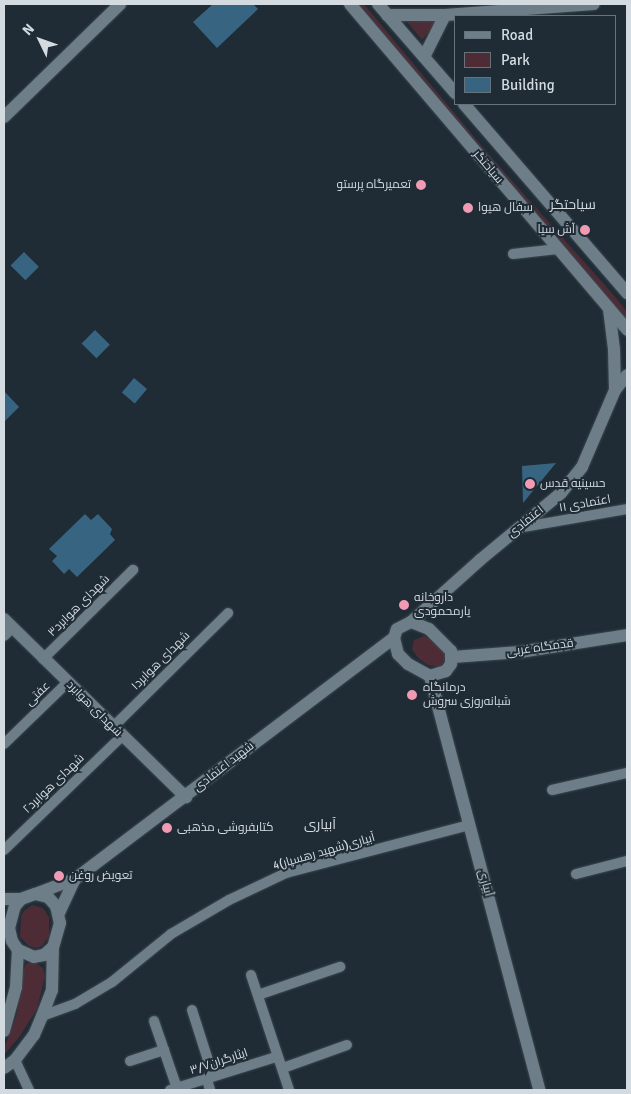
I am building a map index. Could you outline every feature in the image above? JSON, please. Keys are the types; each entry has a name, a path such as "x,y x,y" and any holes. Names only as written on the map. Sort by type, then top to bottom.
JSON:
{"street":[{"path":"4,117 120,4"},
{"name":"سیاحتگر","path":"350,4 627,330"},
{"path":"378,4 454,92"},
{"path":"387,15 445,15 511,7 594,4"},
{"path":"424,57 445,15"},
{"name":"سیاحتگر","path":"465,105 626,292"},
{"path":"513,254 558,249"},
{"path":"609,309 614,349 615,390"},
{"name":"اعتمادی","path":"411,622 517,528 561,493 582,467 615,390 627,375"},
{"name":"۱۱ اعتمادی","path":"517,528 627,509"},
{"name":"۳شهدای هوابرد","path":"44,659 133,570"},
{"name":"شهدای هوابرد۱","path":"117,732 228,613"},
{"path":"411,622 420,624 437,636 451,651 453,657 446,671 430,676 408,664 398,654 394,638 397,629 411,622"},
{"name":"شهدای هوابرد","path":"7,628 44,659 186,797"},
{"name":"قدمگاه غربی","path":"453,657 520,652 627,635"},
{"name":"شهید اعتمادی","path":"76,879 394,638"},
{"path":"372,654 398,654"},
{"name":"آبیاری","path":"430,676 539,1090"},
{"name":"عفتی","path":"4,744 68,682"},
{"name":"شهدای هوابرد۲","path":"4,850 117,732"},
{"path":"552,790 627,773"},
{"name":"4آبیاری(شهید رهسپار)","path":"42,1016 75,1004 112,982 171,934 229,900 286,874 469,825"},
{"path":"576,874 627,861"},
{"path":"4,899 21,899 76,879"},
{"path":"59,913 76,879"},
{"path":"4,1068 15,1060 34,1035 52,990 53,947 60,923 59,913 48,897 36,894"},
{"path":"21,899 12,913 9,928 12,941 18,950 34,957 44,955 53,947"},
{"path":"4,1031 16,987 18,950"},
{"path":"258,995 340,967"},
{"path":"251,975 276,1057 283,1068 289,1090"},
{"path":"192,1010 210,1082"},
{"path":"154,1020 174,1089"},
{"path":"283,1068 348,1046"},
{"path":"130,1061 164,1050"},
{"name":"ایثارگران۳/۷","path":"174,1089 210,1082 276,1057"},
{"path":"15,1060 29,1090"}],"green space":[{"path":"358,4 364,4 490,156 618,300 627,312 627,320"},
{"path":"438,21 422,40 407,22"},
{"path":"424,636 436,642 445,654 444,662 439,667 428,665 418,658 412,649 414,640"},
{"path":"32,905 43,908 49,917 49,936 42,946 37,948 29,946 20,937 21,916"},
{"path":"33,961 43,968 45,976 37,1009 20,1036 4,1055 4,1048 17,1014 23,971 26,964"}],"building":[{"path":"213,4 253,4 258,9 217,48 193,22"},
{"path":"24,252 39,267 25,280 11,265"},
{"path":"95,330 110,345 96,358 82,343"},
{"path":"134,378 147,389 135,403 122,393"},
{"path":"4,391 19,407 4,422"},
{"name":"حسینیه قدس","path":"556,463 523,503 522,466"},
{"path":"85,514 91,520 98,514 112,529 110,534 115,540 77,577 69,569 64,574 52,561 57,556 49,549"}],"place":[{"name":"تعمیرگاه پرستو","path":"421,185"},
{"name":"سفال هیوا","path":"468,208"},
{"name":"آش سیا","path":"585,230"},
{"name":"حسینیه قدس","path":"530,484"},
{"name":"داروخانه یارمحمودی","path":"404,605"},
{"name":"درمانگاه شبانه‌روزی سروش","path":"412,695"},
{"name":"کتابفروشی مذهبی","path":"167,828"},
{"name":"تعویض روغن","path":"59,876"}],"district":[{"name":"سیاحتگر","path":"573,205"},
{"name":"آبیاری","path":"320,825"}]}
